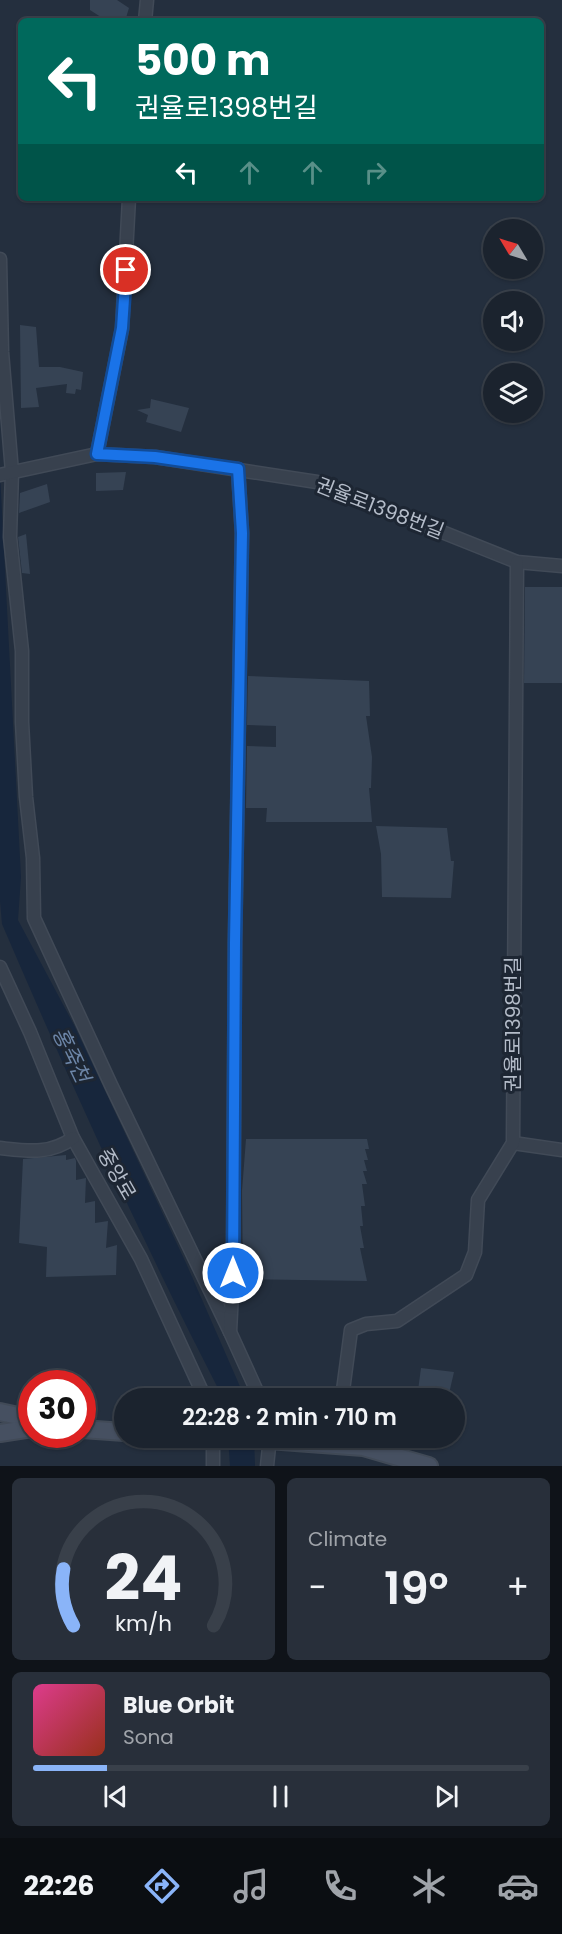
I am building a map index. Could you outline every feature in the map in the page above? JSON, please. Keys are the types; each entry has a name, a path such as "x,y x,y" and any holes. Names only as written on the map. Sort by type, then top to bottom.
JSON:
{"main road":[{"path":"0,1412 18,1416"},
{"path":"0,1427 18,1427"},
{"path":"0,1433 18,1430"},
{"path":"96,1430 114,1431"},
{"path":"370,1448 429,1466"}],"street":[{"path":"145,18 147,0"},
{"path":"97,454 122,328 129,201"},
{"path":"0,259 6,473 22,651 23,733 33,858 34,918 255,1388"},
{"name":"권율로1398번길","path":"6,473 97,454 155,457 317,482 517,562 562,566"},
{"path":"230,1332 233,1273 235,953 242,533 238,469"},
{"name":"권율로1398번길","path":"513,1143 517,562"},
{"name":"중앙로","path":"0,967 30,1032 73,1138 141,1259 200,1388"},
{"path":"0,1148 26,1151 58,1149 73,1138"},
{"path":"343,1388 351,1330 366,1324 397,1321 466,1275 475,1252 478,1200 513,1143 562,1150"},
{"path":"213,1466 214,1448"},
{"path":"267,1448 267,1466"}],"water":[{"name":"홍죽천","path":"0,474 21,877 18,920 74,1025 186,1263 241,1388 218,1388 164,1281 54,1044 2,924 0,901"},
{"path":"229,1448 254,1448 255,1466 230,1466"}],"building":[{"path":"90,0 117,0 129,8 126,18 102,18 90,10"},
{"path":"20,325 36,327 39,367 60,367 83,372 81,390 76,389 75,394 66,393 67,384 36,388 39,407 21,408"},
{"path":"151,399 189,408 181,432 146,422 148,415 137,410 150,408"},
{"path":"126,472 123,490 96,491 96,473"},
{"path":"47,484 50,502 19,513 20,493"},
{"path":"26,534 30,574 22,573 18,537"},
{"path":"525,587 562,587 562,683 524,683"},
{"path":"248,676 369,681 370,716 366,716 372,757 371,788 369,788 372,822 266,822 267,808 246,808 247,746 276,747 276,726 247,725"},
{"path":"376,826 447,828 451,861 454,861 451,898 382,897 381,854"},
{"path":"246,1139 367,1139 369,1149 365,1149 368,1160 364,1160 367,1171 363,1171 367,1184 362,1184 365,1206 361,1206 363,1226 360,1226 364,1248 360,1248 367,1281 243,1279 242,1191"},
{"path":"66,1155 66,1160 75,1158 76,1180 86,1178 85,1203 95,1201 95,1223 108,1221 106,1248 117,1245 116,1275 46,1277 47,1247 19,1243 23,1159"},
{"path":"421,1368 454,1372 450,1388 418,1388"}],"route":[{"path":"126,270 122,328 97,454 155,457 238,469 242,533 235,942 233,1273"}]}
